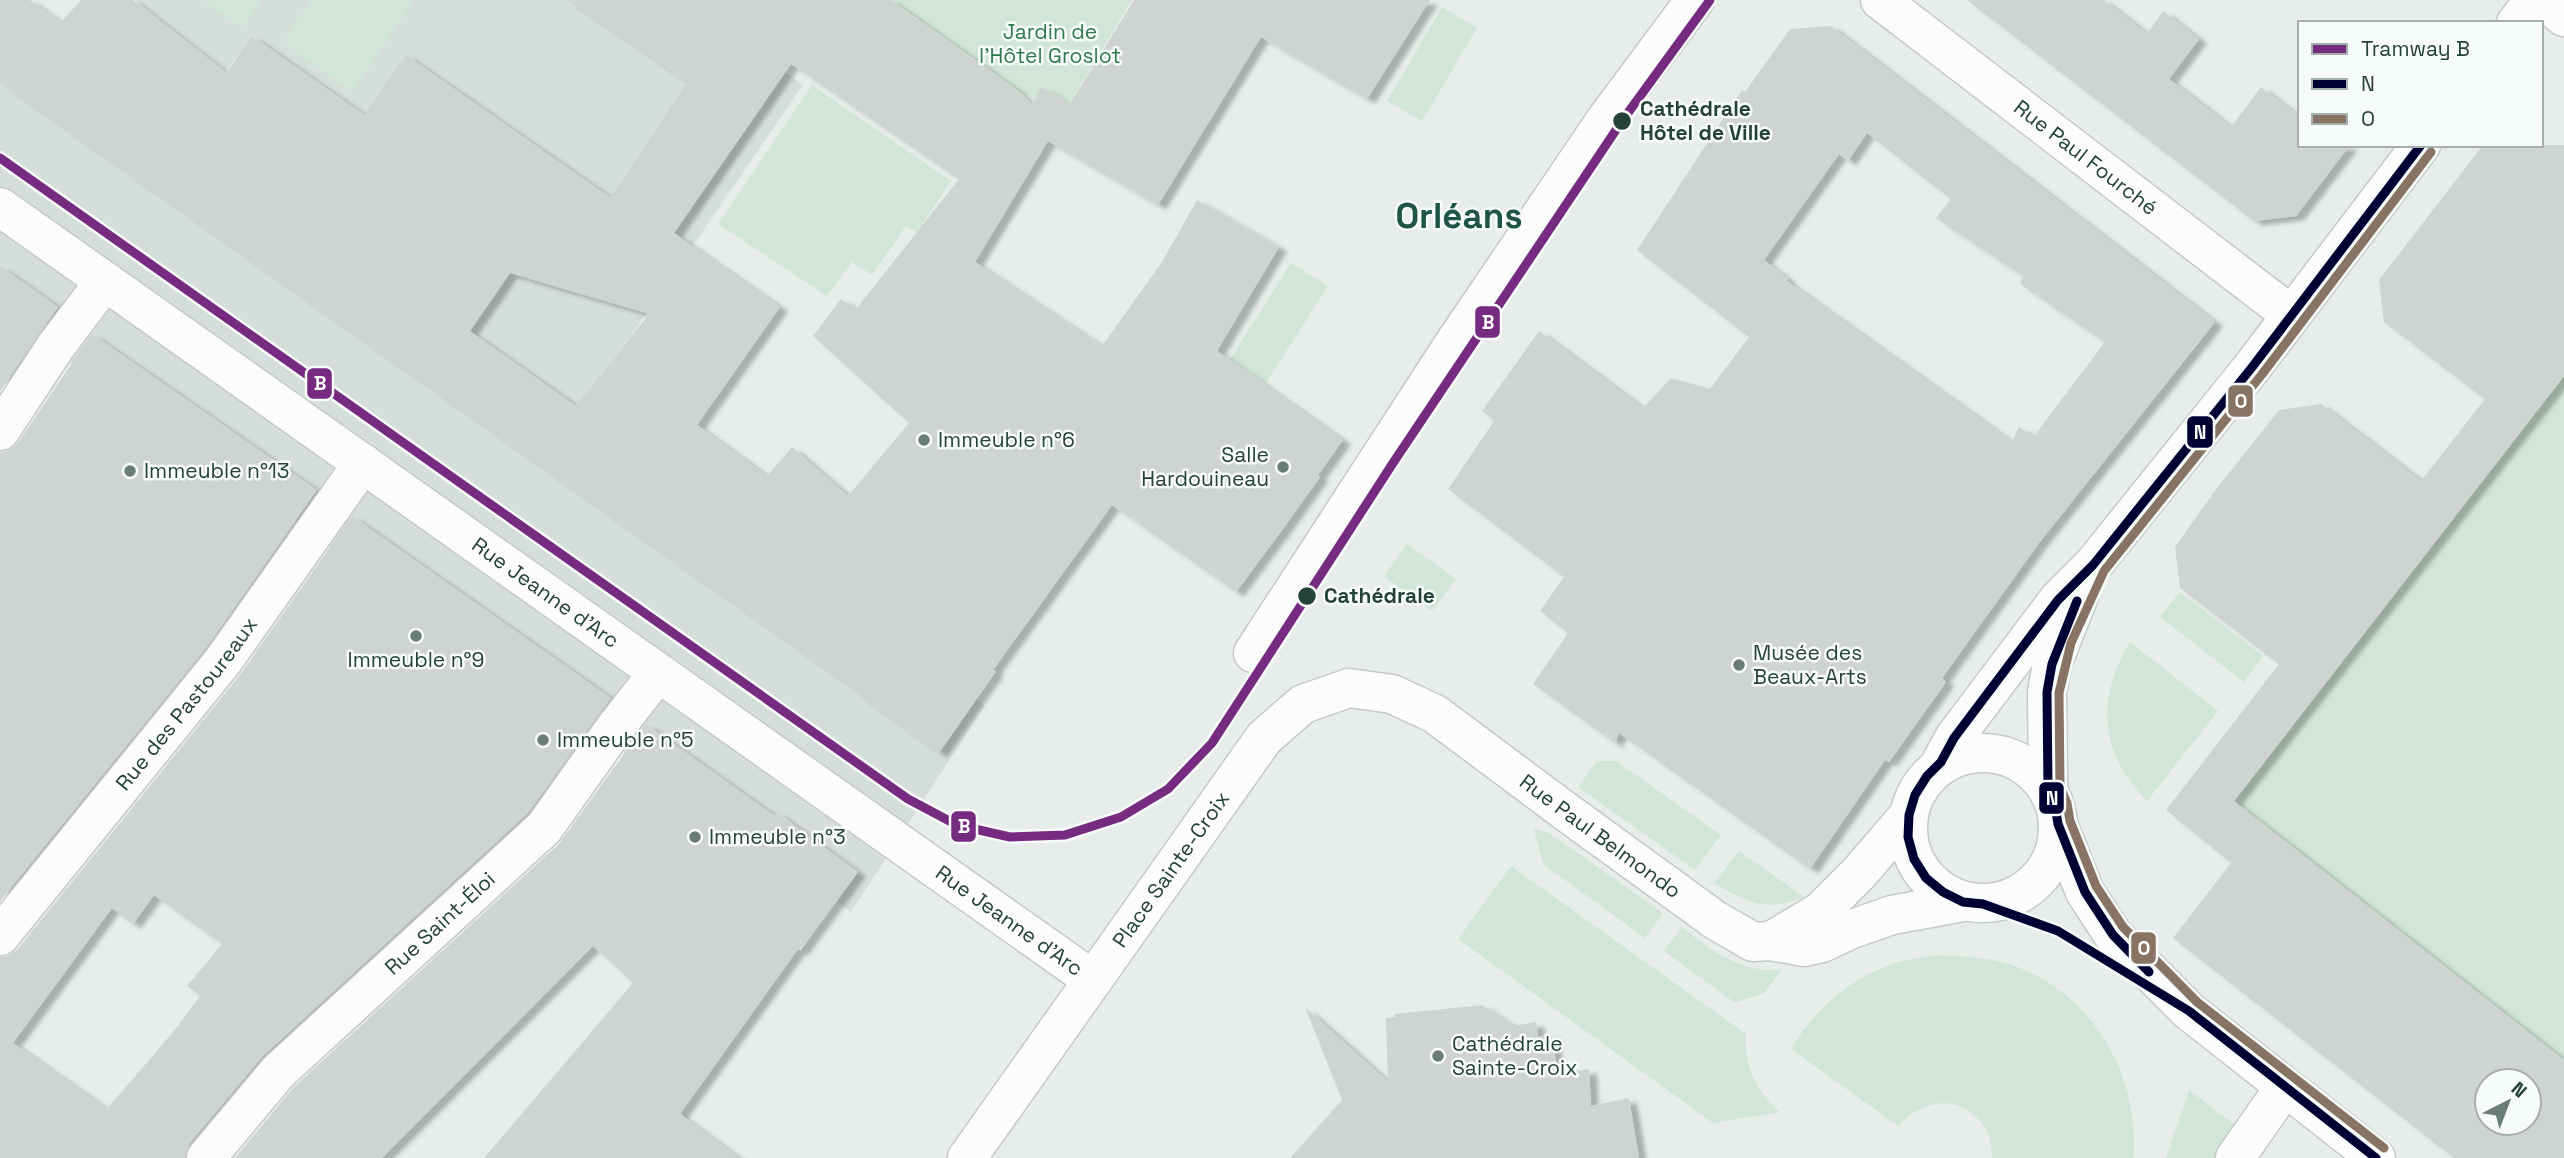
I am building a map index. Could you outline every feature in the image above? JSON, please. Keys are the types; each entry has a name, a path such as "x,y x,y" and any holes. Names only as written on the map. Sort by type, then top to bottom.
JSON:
{"street":[{"path":"1252,653 1453,345 1607,118 1695,0"},
{"name":"Rue Paul Fourché","path":"1880,0 2291,315"},
{"path":"2518,21 2534,0"},
{"path":"2543,0 2564,17"},
{"path":"2093,565 2072,610 2052,664 2047,692 2046,720 2056,849 2046,871 2029,888 2008,900 1983,904 1963,902 1943,892 1926,878 1914,859 1908,837 1909,814 1915,795 2058,600 2093,565 2253,366 2419,147"},
{"name":"Rue Jeanne d'Arc","path":"0,207 1093,980"},
{"path":"0,431 105,281"},
{"name":"Rue des Pastoureaux","path":"0,936 223,661 363,463"},
{"name":"Rue Saint-Éloi","path":"206,1158 278,1072 544,828 658,673"},
{"name":"Place Sainte-Croix","path":"967,1158 1264,738 1303,704 1349,688 1392,694 1435,714"},
{"name":"Rue Paul Belmondo","path":"1435,714 1715,920 1753,942 1771,941 1804,947 1822,943 1892,915 1963,902"},
{"path":"1941,762 1966,754 1990,752 2012,758 2033,771 2053,807 2085,892 2113,935 2189,1011 2376,1158"},
{"path":"1771,941 1821,911 1859,873 1909,814"},
{"path":"2235,1158 2284,1088"}],"shaded area":[{"path":"135,0 684,0 803,85 633,333 600,376 590,425 985,705 851,912 0,314 0,9 383,128 252,36 226,71"}],"green space":[{"path":"202,0 262,0 242,28"},
{"path":"312,0 414,0 352,92 282,42"},
{"name":"Jardin de l'Hôtel Groslot","path":"892,0 1132,0 1070,103 1042,87 1034,98 1020,92"},
{"path":"1442,7 1477,28 1422,121 1387,101"},
{"path":"812,85 951,181 917,232 906,226 872,275 852,262 827,296 718,224"},
{"path":"1291,263 1328,286 1266,383 1230,359"},
{"path":"2564,376 2564,1060 2263,824 2223,816"},
{"path":"1407,544 1456,579 1432,611 1384,576"},
{"path":"2180,592 2263,656 2244,682 2160,617"},
{"path":"2130,642 2218,711 2147,801 2131,783 2120,764 2108,725 2111,685"},
{"path":"1597,761 1616,761 1721,835 1695,870 1578,787"},
{"path":"1534,829 1549,833 1663,913 1645,938 1543,864"},
{"path":"1739,851 1804,897 1791,902 1767,905 1747,900 1714,883"},
{"path":"1511,866 1746,1034 1747,1056 1753,1077 1758,1087 1780,1112 1713,1123 1458,939"},
{"path":"1682,927 1728,959 1752,968 1782,970 1764,993 1735,1003 1664,951"},
{"path":"1935,955 1989,959 2010,964 2043,979 2083,1011 2099,1031 2122,1076 2133,1126 2133,1158 1992,1158 1987,1131 1967,1110 1944,1103 1932,1105 1920,1109 1898,1126 1791,1049 1822,1009 1848,987 1893,964"},
{"path":"2189,1090 2239,1128 2217,1158 2166,1158"}],"building":[{"path":"0,0 30,0 61,22 81,0 133,0 226,73 252,36 364,115 406,55 611,198 687,82 567,0 891,0 1016,89 1032,104 1041,87 1070,104 1134,0 1430,0 1367,99 1261,37 1158,205 1048,141 975,262 1102,346 1162,262 1197,200 1279,247 1217,351 1343,440 1318,475 1320,477 1236,592 1112,505 993,670 996,671 939,753 859,695 860,693 0,82","holes":["791,64 959,179 856,309 841,299 813,336 909,423 848,496 792,447 767,476 697,425 780,307 674,233","510,273 649,314 576,406 470,331"]},
{"path":"1967,0 2104,0 2147,34 2163,11 2199,39 2169,79 2231,127 2261,87 2298,115 2298,147 2348,147 2296,216 2254,221"},
{"path":"1831,26 2215,322 2039,543 1942,678 1946,682 1889,762 1885,760 1810,869 1619,733 1615,743 1533,684 1568,633 1540,611 1564,577 1448,489 1494,421 1482,411 1539,331 1643,408 1671,378 1710,389 1749,337 1637,250 1742,90 1745,92 1790,29","holes":["1867,133 1951,199 1936,218 2023,276 2020,284 2105,342 2034,436 2019,427 2012,442 1787,281 1788,279 1764,260 1839,154 1848,161"]},
{"path":"2564,145 2564,376 2234,801 2564,1060 2564,1158 2454,1158 2173,938 2231,863 2166,810 2279,664 2180,588 2175,547 2214,492 2279,410 2321,404 2421,481 2485,399 2384,322 2379,280 2481,147"},
{"path":"0,266 58,307 0,391"},
{"path":"92,334 317,490 206,648 0,901 0,453 10,450 18,443"},
{"path":"352,516 611,698 528,813 263,1056 189,1144 185,1158 0,1158 0,957 8,956 17,950 240,675","holes":["154,895 222,944 187,986 200,996 174,1031 107,1109 13,1043 112,908 133,924"]},
{"path":"646,724 775,816 777,812 858,872 800,951 798,949 680,1114 739,1158 484,1158 633,983 593,946 382,1158 235,1158 294,1087 559,844"},
{"name":"Cathédrale Sainte-Croix","path":"1482,1005 1513,1026 1536,1022 1538,1037 1551,1034 1558,1073 1589,1069 1591,1106 1629,1098 1639,1158 1290,1158 1342,1100 1305,1007 1388,1082 1386,1018 1395,1017 1395,1014"}],"tram line":[{"name":"B","path":"0,158 908,799 957,825 1010,837 1065,835 1121,817 1168,789 1212,743 1393,463 1622,121 1710,0"}],"transit line":[{"name":"N","path":"2376,1158 2189,1011 2058,931 1983,904 1963,902 1943,892 1926,878 1914,859 1908,837 1909,815 1915,795 1927,776 1941,762 1954,738 2058,600 2093,565 2253,366 2419,147"},
{"name":"O","path":"2384,1148 2197,1002 2123,927 2096,886 2070,821 2067,803 2060,787 2059,693 2071,643 2104,571 2263,373 2431,152"},
{"name":"N","path":"2077,601 2052,664 2047,692 2048,789 2058,824 2085,892 2113,935 2149,972"}],"place":[{"name":"Cathédrale Hôtel de Ville","path":"1622,121"},
{"name":"Immeuble n°6","path":"924,440"},
{"name":"Salle Hardouineau","path":"1283,467"},
{"name":"Immeuble n°13","path":"130,471"},
{"name":"Cathédrale","path":"1307,596"},
{"name":"Immeuble n°9","path":"416,636"},
{"name":"Musée des Beaux-Arts","path":"1739,665"},
{"name":"Immeuble n°5","path":"543,740"},
{"name":"Immeuble n°3","path":"695,837"},
{"name":"Cathédrale Sainte-Croix","path":"1438,1056"}],"district":[{"name":"Orléans","path":"1459,216"}]}
